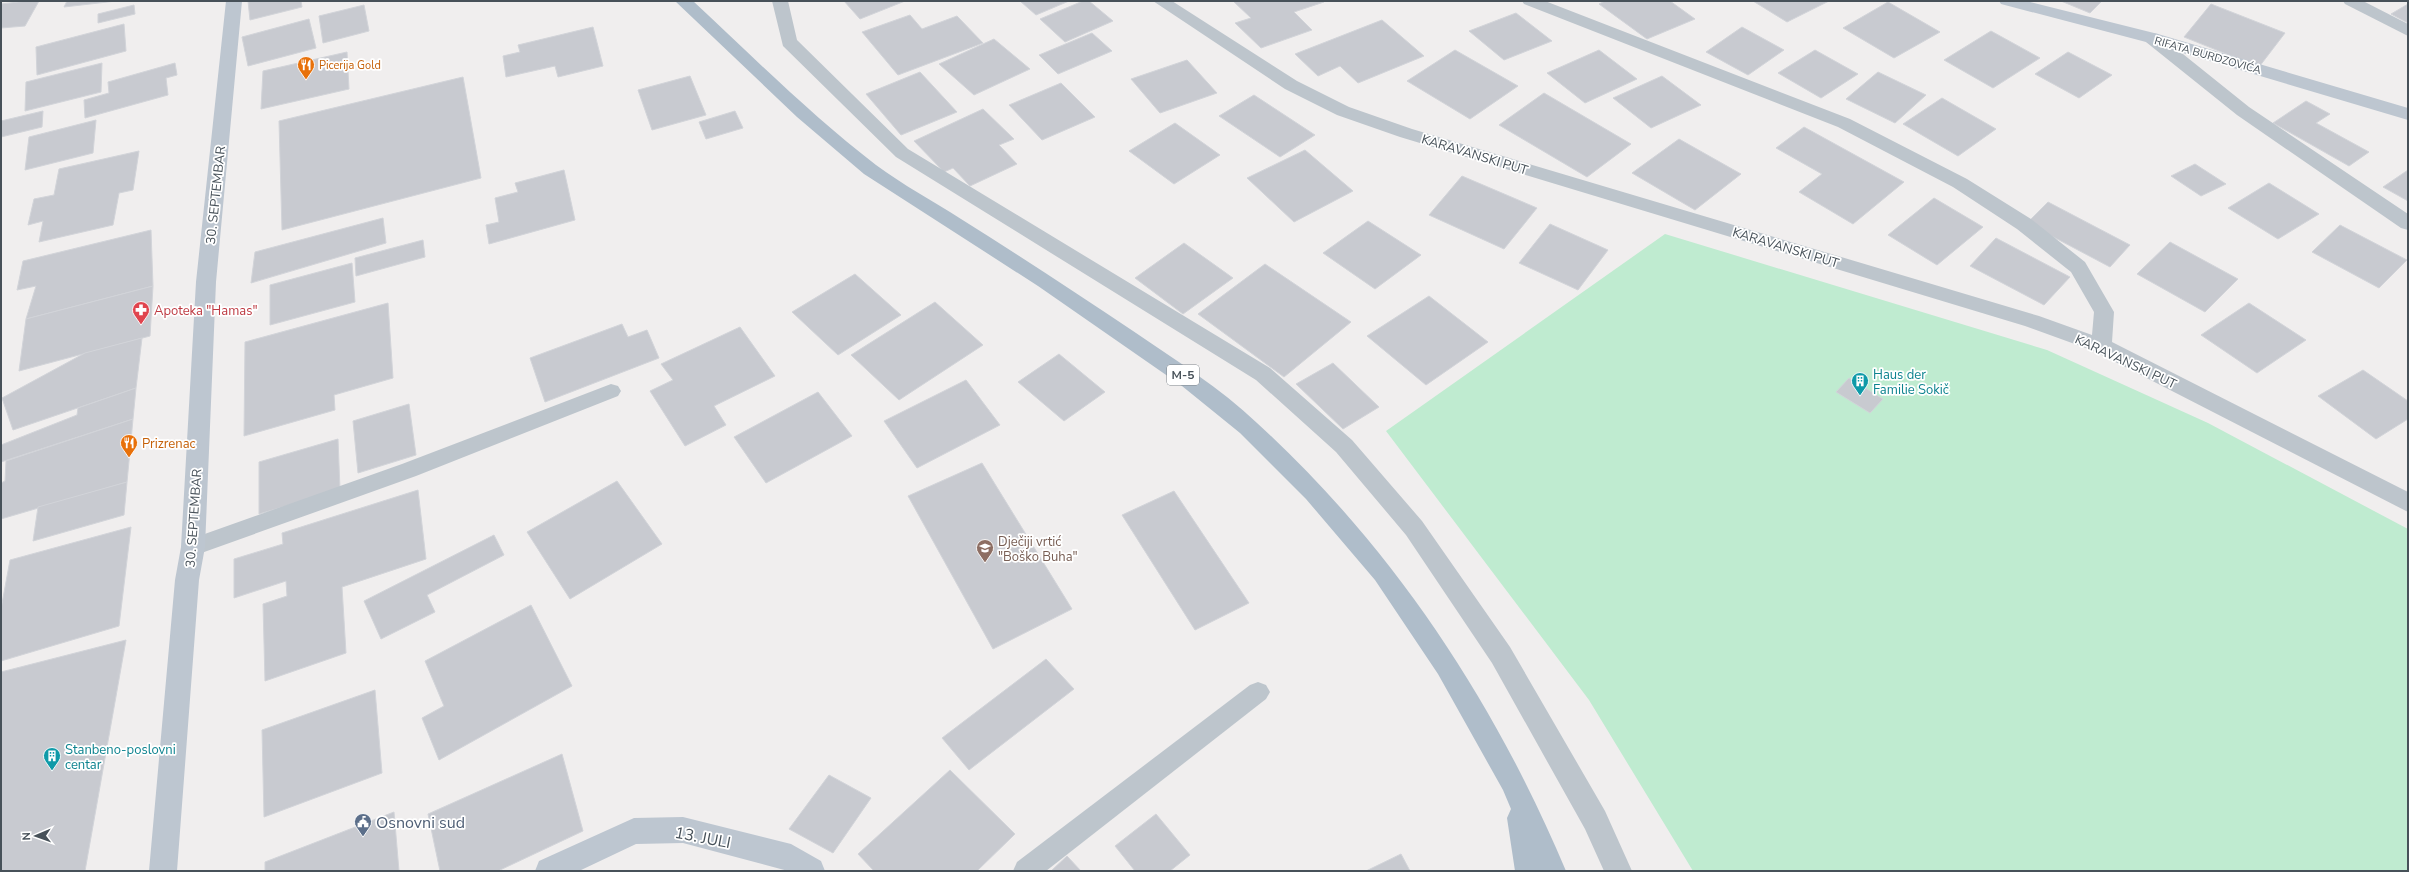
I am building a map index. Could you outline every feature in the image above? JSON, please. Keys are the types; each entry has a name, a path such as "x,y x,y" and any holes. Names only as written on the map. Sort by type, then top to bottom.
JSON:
{"main road":[{"name":"M-5","path":"683,1 803,113 871,170 1119,330 1190,380 1248,427 1314,492 1382,573 1447,666 1513,782 1552,871"},
{"path":"1513,782 1529,871"}],"street":[{"name":"30. SEPTEMBAR","path":"164,870 187,580 193,547 206,282 234,1"},
{"path":"780,1 789,42 902,153 1263,374 1344,446 1414,528 1501,655 1595,820 1618,871"},
{"name":"KARAVANSKI PUT","path":"1161,1 1291,85 1343,111 1406,132 2032,321 2101,346 2408,503"},
{"path":"1530,1 1844,123 1960,183 2024,224 2078,267 2104,312 2101,346"},
{"name":"RIFATA BURDZOVIĆA","path":"2007,1 2152,38 2408,114"},
{"path":"2351,1 2408,31"},
{"path":"2152,38 2243,111 2408,223"},
{"name":"13. JULI","path":"549,871 634,831 683,830 791,857 811,871"}],"lane":[{"path":"193,547 409,470 612,391"},
{"path":"1026,871 1258,692"}],"green space":[{"path":"1665,234 2047,350 2208,423 2408,529 2408,871 1693,871 1589,700 1386,431"}],"building":[{"path":"39,1 25,26 1,28 1,4"},
{"path":"67,1 116,1 64,7"},
{"path":"248,1 301,1 302,7 250,20"},
{"path":"844,1 905,1 860,19"},
{"path":"1020,1 1069,1 1036,15"},
{"path":"1083,1 1089,1 1113,21 1065,42 1040,19"},
{"path":"1233,1 1324,2 1294,12 1312,30 1261,48 1235,23 1251,18"},
{"path":"1605,1 1670,1 1695,19 1647,39 1599,4"},
{"path":"1753,1 1829,1 1787,22"},
{"path":"2061,1 2102,1 2090,13"},
{"path":"1888,2 1940,32 1894,58 1843,28"},
{"path":"2211,4 2285,33 2259,67 2184,37"},
{"path":"2408,4 2408,23 2391,14"},
{"path":"134,5 135,14 98,23 98,14"},
{"path":"364,5 369,31 323,43 319,16"},
{"path":"1516,13 1552,41 1504,60 1469,31"},
{"path":"910,15 922,29 957,16 983,43 898,75 862,32"},
{"path":"309,19 316,48 248,66 242,37"},
{"path":"1382,20 1424,56 1358,83 1340,66 1318,76 1295,54"},
{"path":"124,24 126,51 37,75 36,47"},
{"path":"593,27 603,66 558,77 555,66 506,77 503,56 520,52 518,45"},
{"path":"1742,27 1784,50 1748,75 1706,52"},
{"path":"1991,31 2040,58 1993,88 1944,60"},
{"path":"1092,33 1112,51 1058,74 1039,55"},
{"path":"994,39 1030,69 974,95 939,64"},
{"path":"1455,50 1518,86 1470,119 1407,81"},
{"path":"1599,50 1637,79 1585,103 1547,73"},
{"path":"1815,50 1858,74 1821,98 1778,73"},
{"name":"Picerija Gold","path":"347,52 349,89 261,109 263,71"},
{"path":"2068,52 2112,75 2079,98 2035,74"},
{"path":"1187,60 1217,93 1160,113 1131,79"},
{"path":"102,63 101,92 25,111 26,82"},
{"path":"175,63 177,75 166,78 168,95 85,118 84,100 109,93 108,82"},
{"path":"920,72 957,112 901,135 866,94"},
{"path":"1878,72 1926,95 1895,123 1846,99"},
{"path":"690,76 706,115 652,130 638,90"},
{"path":"1662,76 1701,105 1651,128 1613,98"},
{"path":"463,77 481,178 282,230 279,121"},
{"path":"1061,83 1095,117 1042,140 1009,105"},
{"path":"1544,93 1631,144 1587,177 1499,125"},
{"path":"1254,95 1315,135 1280,157 1219,116"},
{"path":"1942,98 1996,129 1958,156 1903,124"},
{"path":"2306,101 2330,114 2316,123 2369,152 2349,166 2273,123"},
{"path":"983,109 1014,139 999,145 1017,164 970,186 953,168 944,172 914,141"},
{"path":"43,111 42,127 1,137 1,121"},
{"path":"735,111 743,128 706,139 699,122"},
{"path":"96,120 93,153 25,170 29,137"},
{"path":"1175,123 1220,155 1174,184 1129,151"},
{"path":"1804,127 1904,182 1853,224 1799,192 1822,174 1776,148"},
{"path":"1679,139 1741,174 1695,210 1632,173"},
{"path":"1305,150 1353,191 1294,222 1247,178"},
{"path":"139,151 133,190 119,193 113,225 39,242 43,221 28,225 34,199 54,195 59,169"},
{"path":"2195,164 2226,184 2201,196 2171,176"},
{"path":"564,170 575,220 489,244 486,225 499,222 495,198 518,192 515,183"},
{"path":"2408,170 2408,201 2383,187"},
{"path":"1462,176 1537,208 1504,249 1429,215"},
{"path":"2269,183 2319,214 2278,239 2228,208"},
{"path":"1934,198 1983,227 1937,265 1888,235"},
{"path":"2048,202 2130,245 2110,267 2027,223"},
{"path":"383,218 386,243 251,283 255,252"},
{"path":"1368,221 1421,255 1375,289 1323,253"},
{"path":"1550,224 1608,250 1578,290 1519,263"},
{"path":"2340,225 2407,260 2379,288 2312,252"},
{"path":"151,230 153,286 26,319 36,286 17,290 23,261"},
{"path":"1996,238 2070,277 2044,305 1970,266"},
{"path":"423,240 425,257 356,276 355,258"},
{"path":"2170,242 2238,279 2205,312 2137,274"},
{"path":"1184,243 1233,278 1183,314 1135,278"},
{"path":"352,263 355,302 270,325 270,285"},
{"path":"1265,264 1351,322 1284,377 1198,314"},
{"path":"855,274 901,315 838,355 792,312"},
{"path":"153,286 150,336 19,371 26,319"},
{"path":"1429,296 1488,342 1426,385 1367,336"},
{"path":"935,302 983,345 899,400 851,355"},
{"path":"388,303 393,378 334,395 335,410 244,436 245,342"},
{"path":"2249,303 2306,340 2257,373 2201,335"},
{"path":"622,324 628,337 647,330 659,358 545,402 530,358"},
{"path":"740,327 775,376 714,406 726,425 685,446 650,391 673,380 661,364"},
{"path":"142,338 136,388 13,430 2,398 85,353"},
{"path":"1059,354 1105,392 1064,421 1018,382"},
{"path":"1333,363 1379,407 1343,429 1296,384"},
{"path":"2363,370 2408,401 2408,419 2376,439 2318,396"},
{"name":"Haus der Familie Sokič","path":"1849,378 1883,399 1870,413 1836,392"},
{"path":"966,380 1000,425 917,468 884,421"},
{"path":"136,388 133,419 1,462 1,445 77,415 78,408"},
{"path":"818,392 852,436 766,483 734,437"},
{"path":"409,404 416,455 358,473 353,421"},
{"path":"133,419 127,482 1,519 1,483 5,481 6,461"},
{"path":"338,439 340,490 259,514 259,462"},
{"path":"982,463 1072,609 993,649 908,496"},
{"path":"617,481 662,544 570,599 527,532"},
{"path":"127,482 124,515 33,541 38,507"},
{"path":"418,490 426,559 342,587 346,653 265,681 263,604 287,596 286,581 234,598 234,559 283,544 282,533"},
{"path":"1174,491 1249,603 1195,630 1122,515"},
{"path":"131,527 119,626 1,661 1,609 10,560"},
{"path":"494,535 504,555 427,595 435,612 381,639 364,601"},
{"path":"531,605 572,686 439,760 422,718 444,706 425,661"},
{"name":"Stanbeno-poslovni centar","path":"126,640 85,871 1,871 1,672"},
{"path":"1046,659 1074,689 969,770 942,738"},
{"path":"375,690 382,773 264,817 262,730"},
{"path":"562,754 583,831 498,871 440,871 428,814"},
{"path":"950,770 1015,834 977,871 874,871 858,854"},
{"path":"829,775 871,798 833,853 789,829"},
{"name":"Osnovni sud","path":"394,812 399,871 265,871 265,862"},
{"path":"1156,814 1190,855 1170,871 1135,871 1115,846"},
{"path":"1401,854 1410,871 1366,871"},
{"path":"1067,856 1081,871 1051,871"}],"place":[{"name":"Picerija Gold","path":"306,80"},
{"name":"Apoteka \"Hamas\"","path":"141,325"},
{"name":"Haus der Familie Sokič","path":"1860,396"},
{"name":"Prizrenac","path":"129,458"},
{"name":"Dječiji vrtić \"Boško Buha\"","path":"985,563"},
{"name":"Stanbeno-poslovni centar","path":"52,771"},
{"name":"Osnovni sud","path":"363,837"}]}
